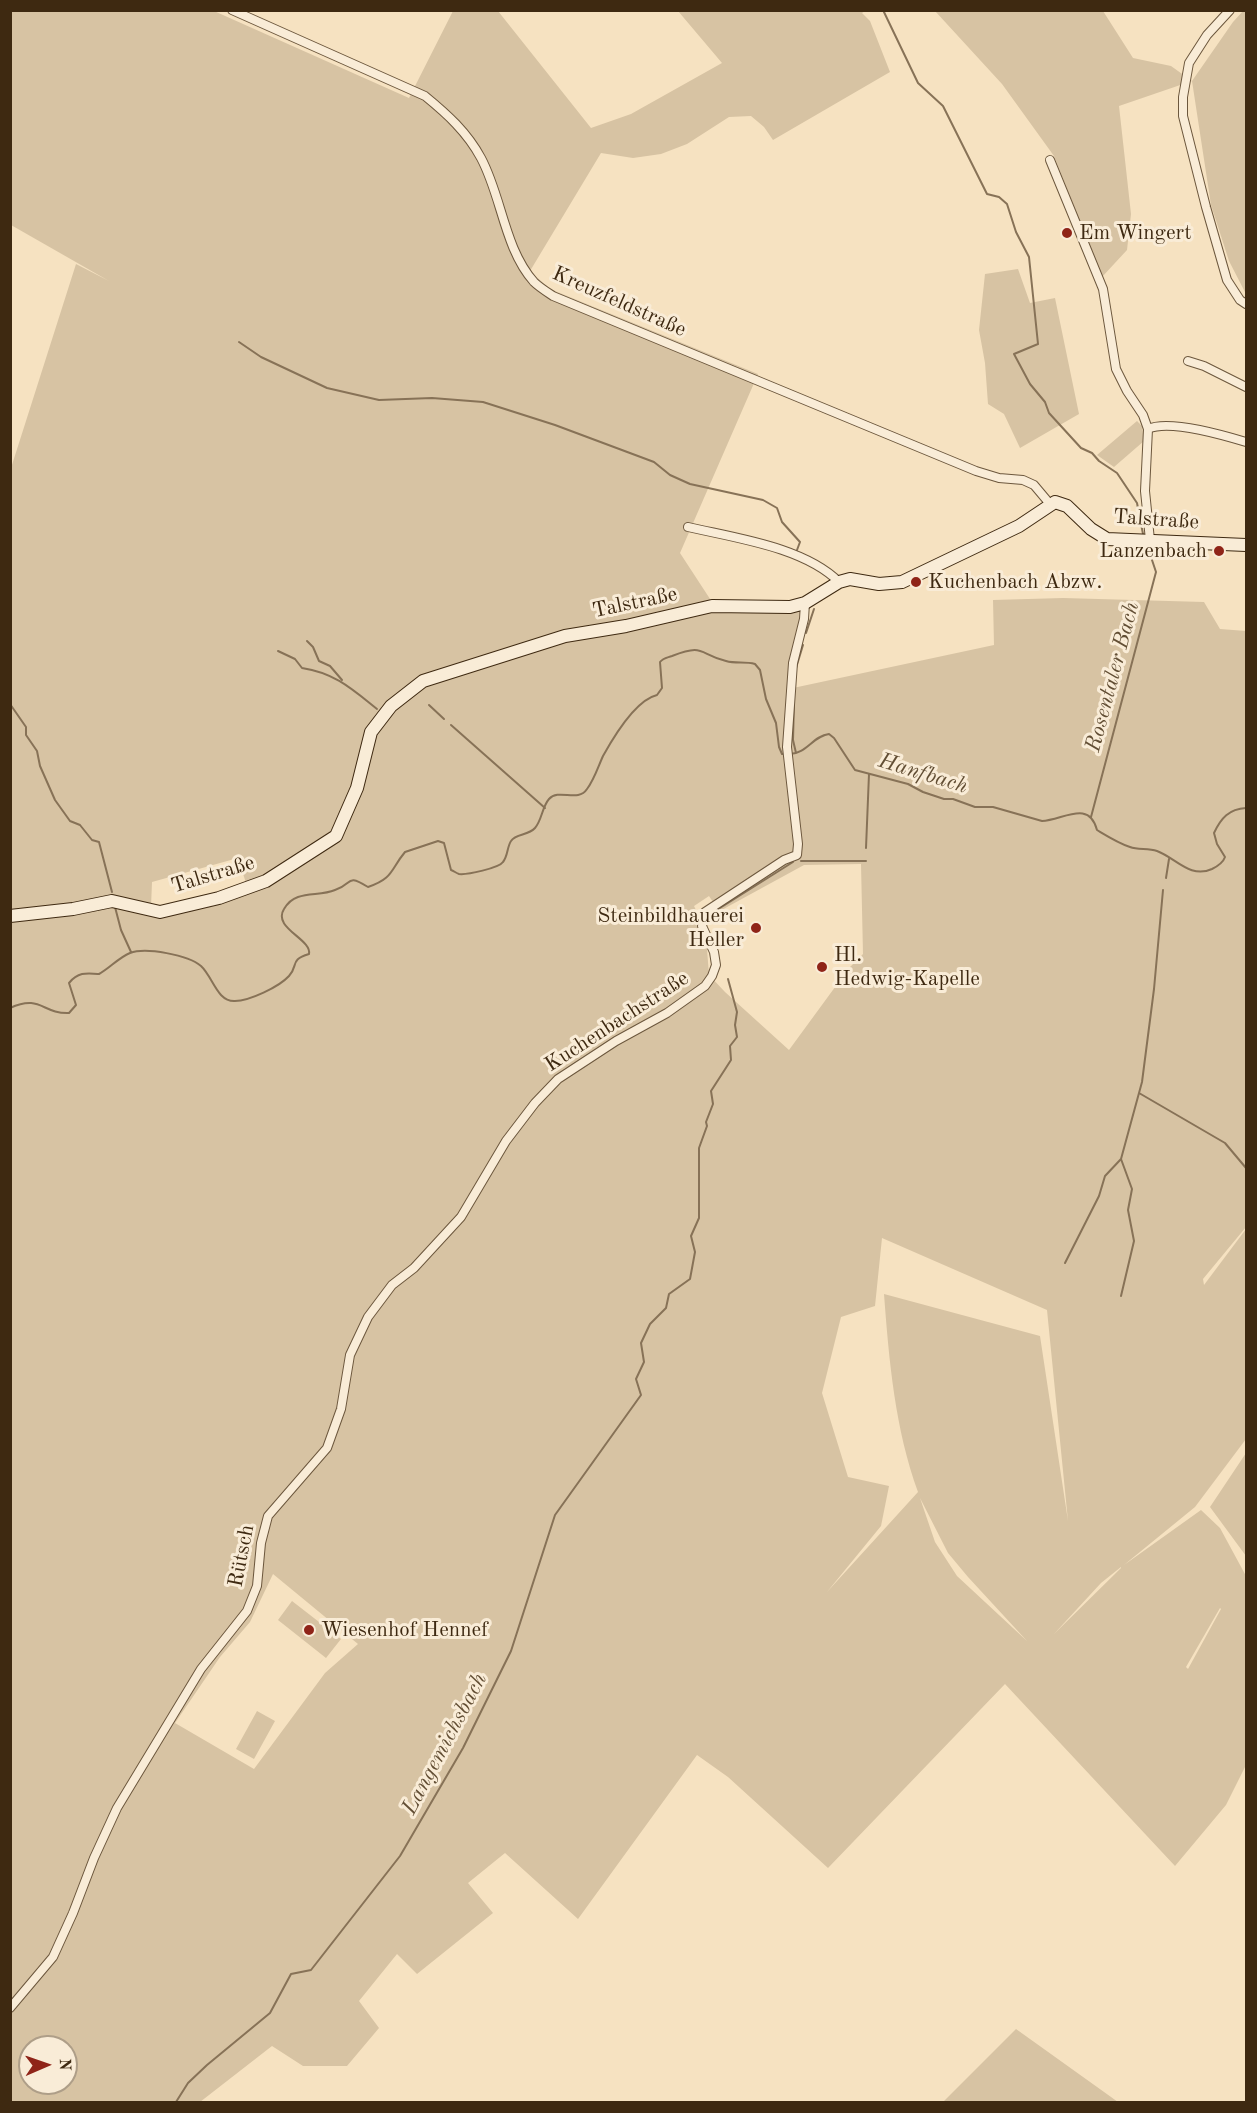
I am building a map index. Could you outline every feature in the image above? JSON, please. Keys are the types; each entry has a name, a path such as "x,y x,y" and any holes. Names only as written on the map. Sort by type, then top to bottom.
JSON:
{"main road":[{"name":"Talstraße","path":"1050,504 1060,503 1067,506 1091,529 1107,539 1246,545"},
{"path":"838,582 850,579 879,584 902,582 1019,526 1042,512 1050,504"},
{"name":"Talstraße","path":"10,916 74,909 112,901 160,912 219,898 266,881 336,836 357,788 371,732 391,706 423,681 565,636 626,626 712,606 790,607 805,603 838,582"}],"street":[{"name":"Kreuzfeldstraße","path":"232,10 425,96 451,118 472,143 482,160 524,268 535,283 553,296 976,471 999,478 1023,480 1034,485 1050,504"},
{"path":"1230,10 1207,35 1189,63 1183,98 1184,123 1227,280 1240,300 1246,304"},
{"path":"1050,160 1103,289 1116,369 1127,392 1143,415 1148,429 1145,491 1150,540"},
{"path":"1188,360 1246,387"},
{"path":"1148,429 1158,425 1174,425 1246,442"},
{"path":"688,527 770,545 826,569 838,582"},
{"name":"Kuchenbachstraße","path":"481,1186 506,1141 535,1103 558,1079 616,1041 667,1013 705,986 716,965 714,952 702,926 705,912 784,860 798,855 787,747 793,663 804,619 805,603"},
{"name":"Rütsch","path":"10,2008 53,1957 117,1808 201,1669 247,1611 256,1586 261,1543 268,1516 327,1448 341,1409 350,1355 368,1317 392,1286 414,1268 461,1217 481,1186"}],"shaded area":[{"path":"10,11 214,11 409,98 453,11 498,11 591,128 631,114 722,63 678,11 865,11 862,13 870,21 890,72 773,140 764,127 751,116 729,117 687,144 661,154 633,158 601,153 530,271 550,289 758,374 680,553 712,602 801,600 793,688 994,645 993,600 1063,598 1204,602 1220,629 1246,631 1246,1227 1203,1279 1204,1285 1246,1229 1246,1439 1195,1507 1124,1565 1201,1510 1220,1528 1246,1576 1246,1765 1226,1805 1175,1866 1005,1684 828,1868 728,1777 697,1755 578,1919 505,1853 468,1883 493,1913 417,1974 397,1954 359,2001 379,2028 347,2066 303,2066 272,2046 200,2102 11,2102 11,468 76,264 109,281 11,225","holes":["238,858 246,883 217,894 160,909 151,907 152,882","861,864 863,954 849,968 789,1050 709,975 707,949 696,924 804,865","709,896 713,902 697,912 694,906","882,1238 1047,1310 1068,1521 1040,1336 884,1294 898,1419 918,1492 827,1592 881,1526 889,1486 848,1477 822,1393 841,1317 875,1306","920,1498 948,1553 1027,1641 957,1576 935,1542","1121,1567 1054,1634 1101,1583","273,1574 358,1644 325,1673 254,1769 175,1723 220,1657 250,1622","1220,1608 1188,1669 1186,1667"]},
{"path":"935,11 1103,11 1133,58 1171,66 1192,81 1119,106 1131,214 1127,250 1102,277 1054,156 1002,84"},
{"path":"1243,11 1246,11 1246,294 1229,261 1211,205 1192,81 1233,22"},
{"path":"1018,269 1030,303 1055,298 1079,414 1020,448 1004,414 988,404 985,363 979,330 985,274"},
{"path":"1137,421 1142,426 1144,441 1114,467 1097,455"},
{"path":"1246,1453 1246,1556 1210,1507"},
{"name":"Wiesenhof Hennef","path":"292,1601 341,1639 326,1658 278,1620"},
{"path":"257,1711 275,1721 254,1759 236,1749"},
{"path":"1016,2029 1118,2102 943,2102"}],"waterway":[{"name":"Rosentaler Bach","path":"883,10 918,83 943,106 987,194 999,197 1007,204 1016,232 1029,257 1038,344 1014,354 1030,384 1045,402 1049,413 1081,448 1092,453 1099,461 1117,473 1137,503 1143,534"},
{"path":"239,342 261,357 327,388 379,400 432,398 483,402 555,425 654,462 670,475 690,484 763,500 777,508 782,522 800,542 797,550"},
{"name":"Rosentaler Bach","path":"1091,817 1156,572 1147,545"},
{"path":"806,633 814,609"},
{"path":"307,641 313,647 319,661 330,666 342,680"},
{"path":"796,668 803,645"},
{"name":"Hanfbach","path":"10,1008 28,1003 53,1011 69,1013 76,1005 69,983 72,979 82,974 99,974 126,955 137,951 167,953 195,962 205,971 219,993 229,1000 248,999 271,989 289,976 299,958 309,954 305,943 283,922 284,909 292,900 330,892 352,880 368,887 376,884 391,873 405,852 438,841 444,843 451,870 459,874 496,867 505,860 513,838 535,828 549,799 558,795 579,795 587,789 603,756 626,721 641,704 657,695 662,688 660,662 683,652 696,650 726,661 755,664 760,670 766,699 776,723 779,747 784,754"},
{"path":"278,651 295,659 302,668 334,678 377,709"},
{"path":"794,702 793,740 796,753"},
{"path":"10,704 26,727 26,735 37,751 40,766 55,800 70,821 80,825 92,840 99,842 112,892"},
{"path":"429,705 444,719"},
{"path":"451,725 545,808"},
{"name":"Hanfbach","path":"790,754 801,751 818,738 829,734 855,770 908,784 944,799 953,799 975,807 993,807 1042,821 1082,813 1088,815 1097,830 1117,841 1133,848 1157,851 1190,870 1197,871 1212,869 1223,861 1225,857 1217,844 1214,833 1226,815 1246,808"},
{"name":"Langemichsbach","path":"866,848 869,774"},
{"path":"1166,878 1169,859"},
{"name":"Langemichsbach","path":"801,861 866,861"},
{"name":"Langemichsbach","path":"706,923 712,913 793,862"},
{"path":"1121,1296 1134,1241 1128,1210 1132,1189 1121,1159 1142,1082 1154,989 1163,890"},
{"path":"115,907 121,930 131,952"},
{"name":"Langemichsbach","path":"176,2102 188,2083 207,2065 270,2013 291,1974 311,1970 400,1856 463,1748 511,1651 555,1515 641,1395 636,1379 644,1362 641,1343 650,1324 666,1308 669,1294 690,1279 695,1252 691,1236 699,1218 699,1148 713,1104 711,1091 731,1060 730,1046 737,1037 735,1025 737,1012 728,979"},
{"path":"1139,1093 1225,1143 1246,1168"},
{"path":"1065,1263 1099,1196 1105,1176 1121,1159"}],"place":[{"name":"Em Wingert","path":"1067,233"},
{"name":"Lanzenbach","path":"1219,551"},
{"name":"Kuchenbach Abzw.","path":"916,582"},
{"name":"Steinbildhauerei Heller","path":"756,928"},
{"name":"Hl. Hedwig-Kapelle","path":"822,967"},
{"name":"Wiesenhof Hennef","path":"309,1630"}]}
